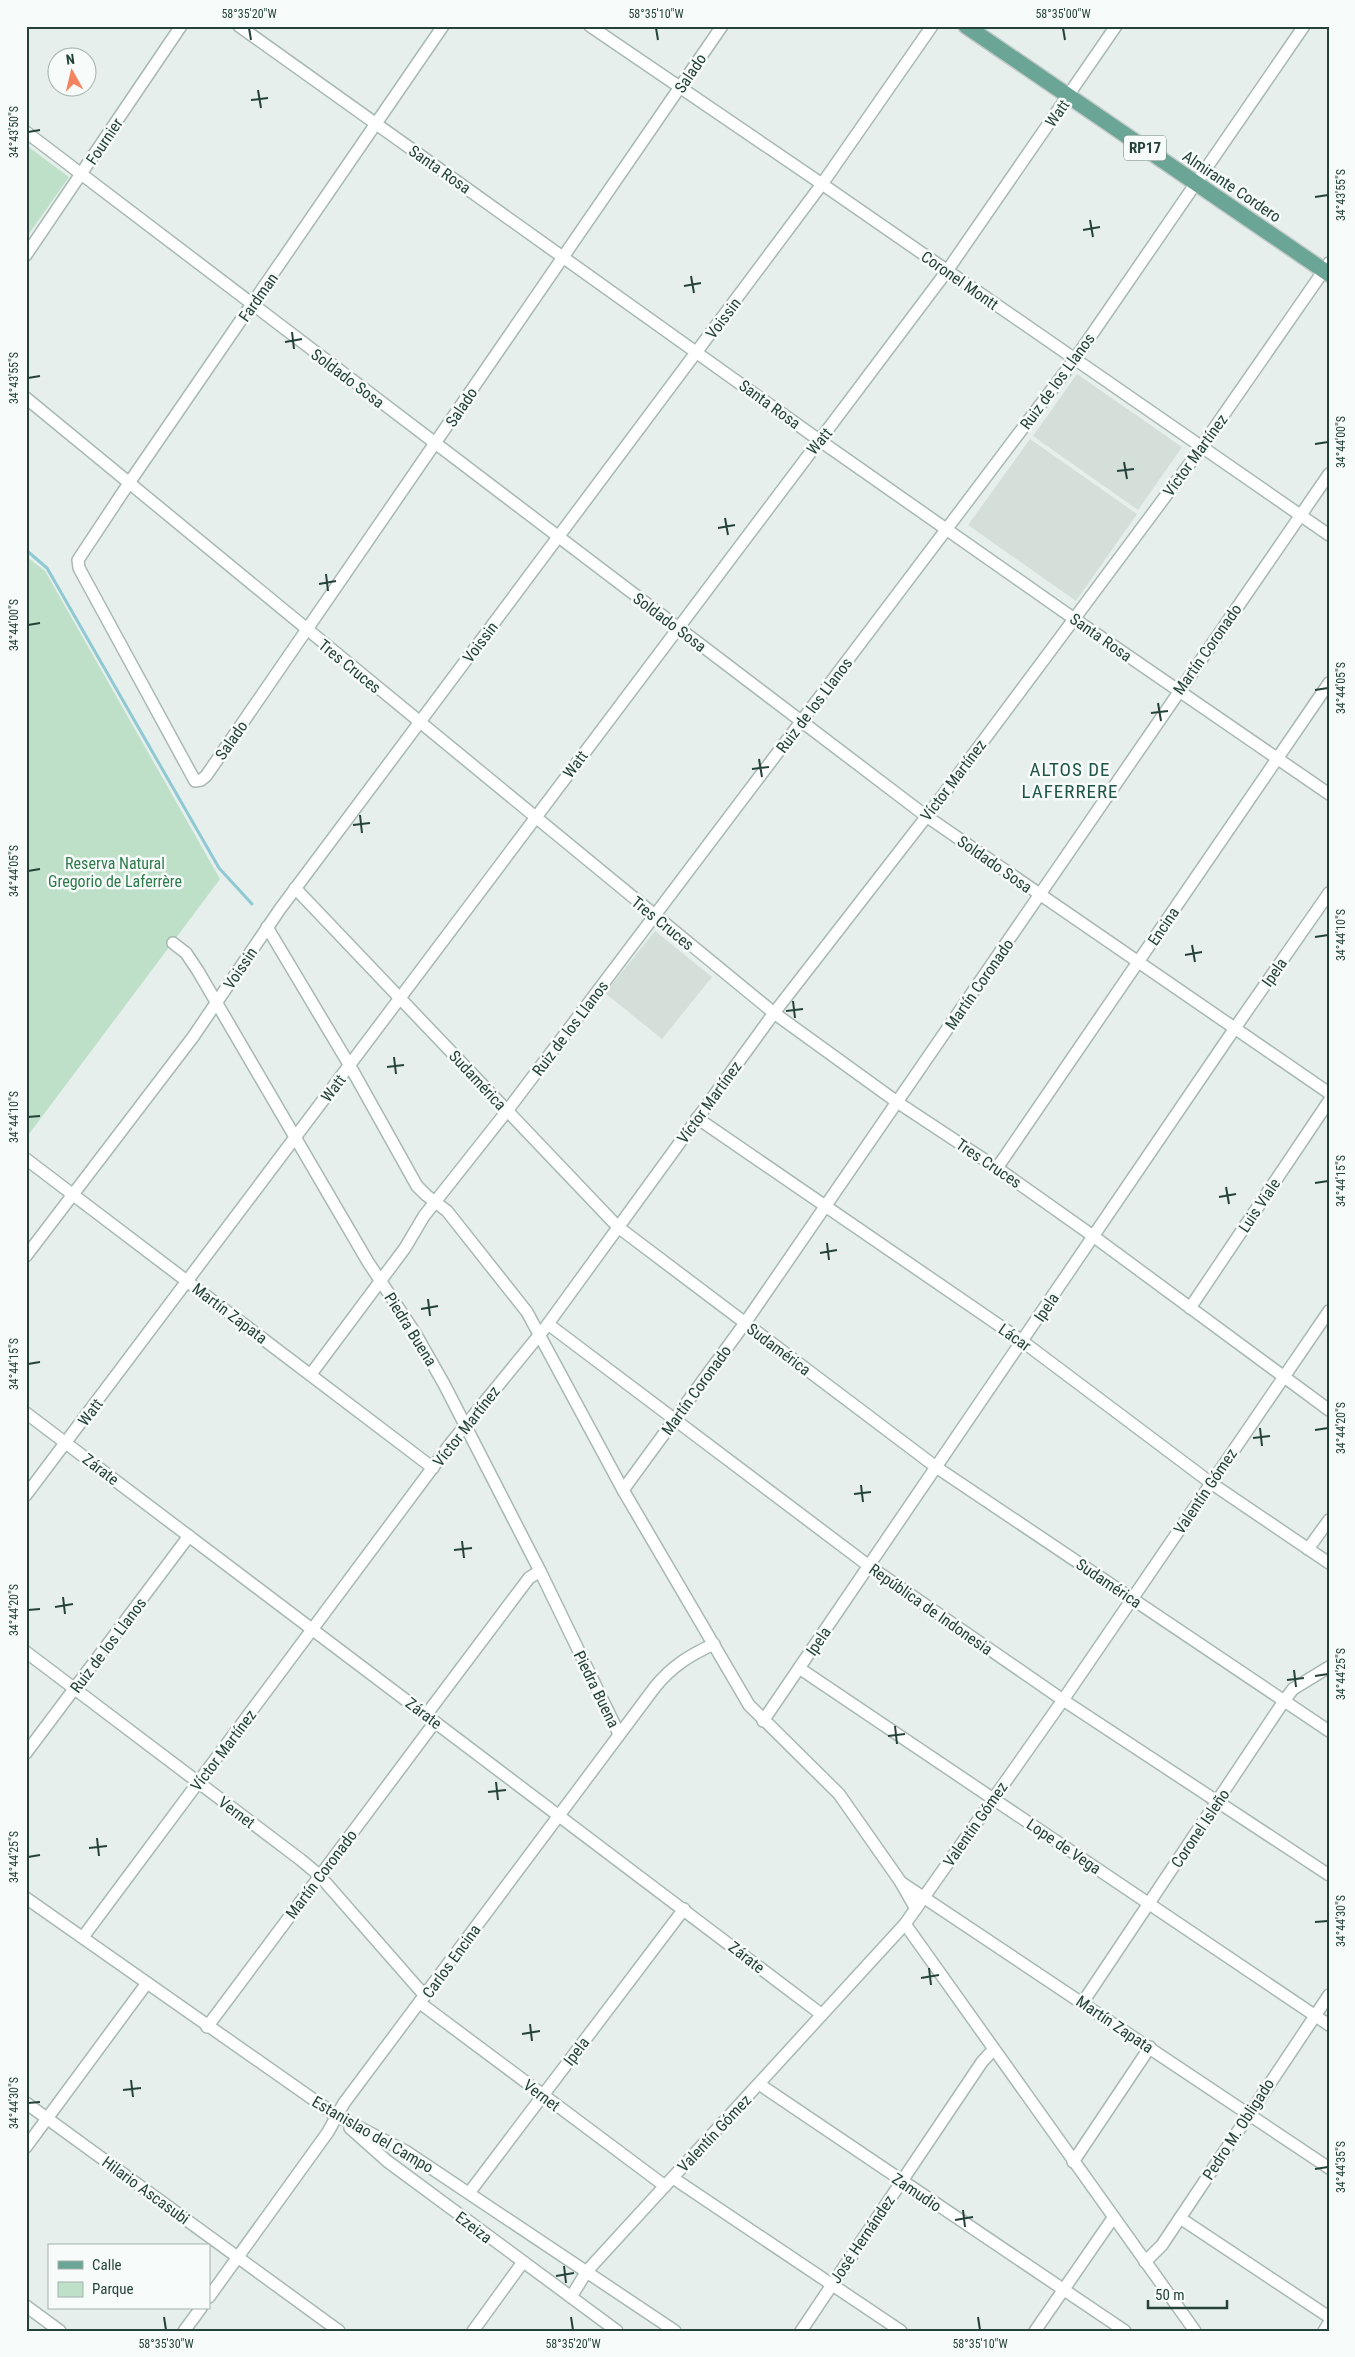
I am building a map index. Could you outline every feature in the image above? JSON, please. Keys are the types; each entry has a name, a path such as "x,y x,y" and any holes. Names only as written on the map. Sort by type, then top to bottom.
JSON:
{"main road":[{"name":"Almirante Cordero","path":"966,26 1195,183 1327,269"}],"street":[{"name":"Fournier","path":"26,255 181,26"},
{"name":"Santa Rosa","path":"239,26 819,440 1277,760 1329,794"},
{"name":"Fardman","path":"195,781 78,568 81,554 443,26"},
{"name":"Coronel Montt","path":"590,26 1329,535"},
{"name":"Salado","path":"195,781 206,776 722,26"},
{"name":"Voissin","path":"26,1256 193,1037 295,888 822,184 932,26"},
{"name":"Watt","path":"26,1496 947,271 1116,26"},
{"name":"Ruiz de los Llanos","path":"311,1374 436,1201 507,1111 1075,359 1304,26"},
{"name":"Soldado Sosa","path":"26,132 926,816 1329,1093"},
{"name":"Víctor Martínez","path":"83,1937 314,1630 432,1468 540,1335 774,1013 926,816 1202,448 1327,269"},
{"name":"Tres Cruces","path":"26,398 307,631 774,1013 897,1102 997,1168 1093,1236 1329,1410"},
{"name":"Martín Coronado","path":"623,1490 745,1323 1329,474"},
{"name":"Encina","path":"997,1168 1329,683"},
{"name":"Sudamérica","path":"295,888 618,1226 936,1467 1329,1731"},
{"name":"Ipela","path":"763,1721 1234,1028 1329,893"},
{"path":"267,927 350,1066 417,1186 453,1217 523,1306 623,1490 749,1705 763,1721 840,1794 900,1881 916,1909"},
{"name":"Piedra Buena","path":"173,943 191,960 380,1281 415,1333 466,1424 619,1734"},
{"name":"Luis Viale","path":"1190,1308 1329,1102"},
{"name":"Lácar","path":"697,1118 1022,1341 1211,1483 1329,1563"},
{"name":"Martín Zapata","path":"26,1159 311,1374 432,1468"},
{"name":"Valentín Gómez","path":"571,2297 587,2271 905,1924 1063,1700 1329,1311"},
{"name":"República de Indonesia","path":"548,1324 869,1566 1063,1700 1329,1874"},
{"name":"Zárate","path":"26,1413 821,2014"},
{"path":"1308,1549 1329,1520"},
{"name":"Ruiz de los Llanos","path":"26,1753 189,1536"},
{"name":"Martín Coronado","path":"207,2027 319,1875 529,1578 540,1571"},
{"name":"Carlos Encina","path":"210,2296 344,2104 619,1734 666,1674 681,1661 714,1644"},
{"name":"Vernet","path":"26,1652 319,1875 422,1999 542,2096 669,2182 831,2284 901,2331"},
{"name":"Coronel Isleño","path":"1083,2002 1293,1688 1329,1667"},
{"name":"Lope de Vega","path":"799,1668 1329,2025"},
{"name":"Martín Zapata","path":"900,1881 1083,2002 1247,2115 1329,2168"},
{"name":"Estanislao del Campo","path":"26,1898 147,1982 207,2027 337,2116 407,2152 675,2331"},
{"name":"Ipela","path":"469,2193 684,1909"},
{"path":"905,1924 1195,2331"},
{"path":"26,2147 147,1982"},
{"name":"Pedro M. Obligado","path":"1145,2262 1162,2245 1247,2115 1329,1995"},
{"path":"1073,2162 1150,2048"},
{"name":"José Hernández","path":"801,2331 900,2181 982,2062 993,2050"},
{"name":"Zamudio","path":"760,2084 900,2181 1125,2331"},
{"name":"Hilario Ascasubi","path":"26,2103 339,2331"},
{"name":"Ezeiza","path":"337,2116 387,2161 616,2331"},
{"path":"1035,2331 1113,2218"},
{"path":"1180,2218 1329,2317"},
{"path":"473,2331 523,2262"},
{"path":"26,2306 60,2331"},
{"path":"184,2331 200,2310"},
{"path":"1324,2331 1329,2323"}],"shaded area":[{"path":"1077,374 1182,447 1138,510 1033,436"},
{"path":"1030,439 1137,514 1076,601 968,525"},
{"path":"655,931 712,977 662,1039 605,993"}],"green space":[{"path":"26,145 69,177 26,238"},
{"name":"Reserva Natural Gregorio de Laferrère","path":"26,556 45,571 220,879 26,1138"}],"waterway":[{"path":"26,550 47,568 219,868 252,904"}],"district":[{"name":"ALTOS DE LAFERRERE","path":"1070,780"}]}
